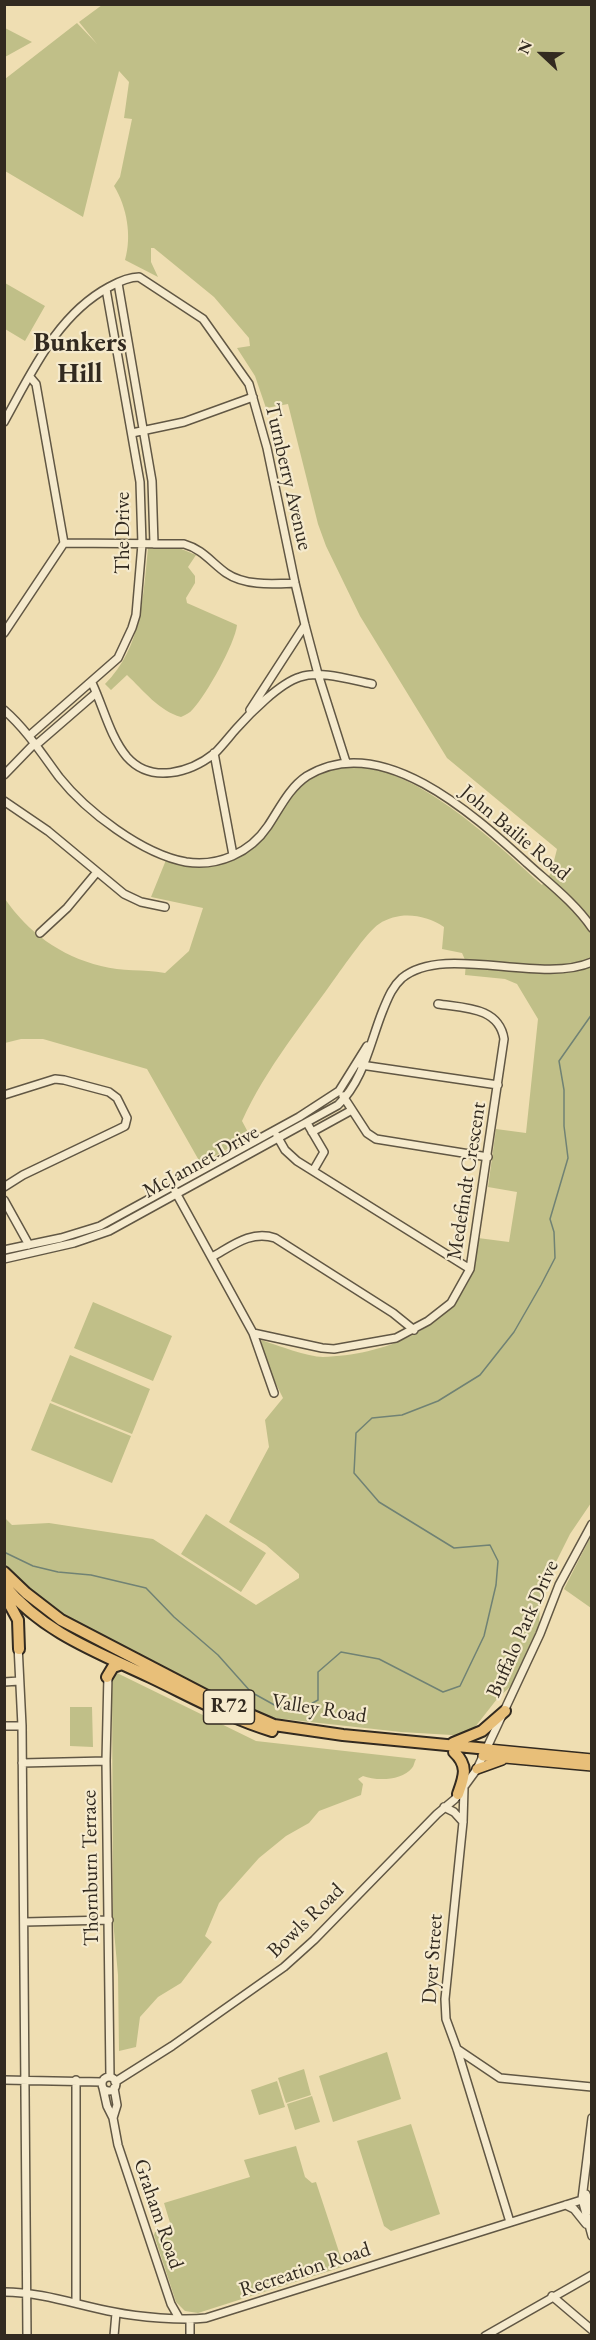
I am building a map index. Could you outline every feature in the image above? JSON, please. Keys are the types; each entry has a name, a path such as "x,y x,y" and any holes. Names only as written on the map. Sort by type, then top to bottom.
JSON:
{"highway":[{"name":"Valley Road","path":"4,1572 43,1606 72,1626 207,1696 274,1725 485,1753"},
{"name":"Valley Road","path":"4,1585 47,1626 82,1646 231,1716 274,1732 334,1740 451,1748"},
{"path":"4,1594 14,1608 18,1620 19,1649"},
{"path":"72,1626 105,1646 110,1658"},
{"path":"107,1677 113,1667 122,1664"},
{"path":"459,1794 465,1771 461,1758 451,1748 472,1737 505,1711"}],"main road":[{"name":"R72","path":"485,1753 507,1759 591,1766"},
{"name":"R72","path":"485,1753 591,1759"},
{"path":"477,1769 507,1759"}],"street":[{"name":"Turnberry Avenue","path":"4,422 55,335 84,303 106,289 129,278 140,277 203,319 246,379 253,397 267,448 294,583 318,674 346,762"},
{"name":"The Drive","path":"118,283 152,481 154,544"},
{"name":"The Drive","path":"33,742 118,658 132,628 139,591 142,544 140,482 106,289"},
{"path":"4,633 64,543 36,384 30,377"},
{"path":"132,433 184,422 253,397"},
{"path":"64,543 190,546 237,578 258,583 294,583"},
{"path":"246,718 305,625"},
{"path":"92,683 118,742 127,756 140,767 162,774 175,772 214,753 246,718 291,681 302,676 318,674 372,684"},
{"path":"4,775 33,742 96,693"},
{"name":"John Bailie Road","path":"4,710 33,742 60,778 81,799 111,825 167,856 185,861 207,863 233,855 260,837 287,795 306,777 329,766 346,762 377,765 424,785 453,801 498,837 566,898 591,928"},
{"path":"214,753 233,855"},
{"path":"4,801 48,831 131,898 165,907"},
{"path":"40,933 67,908 97,872"},
{"name":"McJannet Drive","path":"4,1259 74,1243 109,1231 338,1105 345,1098 394,987 420,968 431,964 447,964 560,969 591,962"},
{"name":"Medefindt Crescent","path":"253,1333 334,1349 396,1338 414,1330 451,1304 470,1269 504,1039 500,1025 489,1015 481,1011 438,1004"},
{"path":"360,1064 498,1085"},
{"name":"McJannet Drive","path":"4,1250 61,1238 100,1226 314,1109 339,1091 360,1064"},
{"path":"4,1095 55,1079 64,1080 109,1092 117,1098 127,1115 123,1128 23,1174 4,1186"},
{"path":"339,1091 367,1133 376,1139 488,1157"},
{"path":"312,1132 352,1110"},
{"path":"307,1123 324,1152 313,1171"},
{"path":"274,1131 290,1155 470,1269"},
{"path":"172,1186 253,1333 274,1393"},
{"path":"4,1200 33,1253"},
{"path":"212,1257 242,1240 255,1236 275,1238 386,1308 414,1330"},
{"name":"Buffalo Park Drive","path":"485,1753 540,1634 559,1585 591,1524"},
{"path":"4,1605 14,1625 19,1649 22,1726 27,2336"},
{"name":"Thornburn Terrace","path":"110,1658 107,1677 106,1761 113,2083"},
{"path":"4,1682 19,1681"},
{"path":"4,1726 22,1726"},
{"name":"Bowls Road","path":"103,2085 105,2078 113,2083 171,2046 284,1967 314,1940 459,1794 477,1769 485,1753"},
{"path":"22,1763 106,1761"},
{"path":"459,1794 464,1813"},
{"name":"Dyer Street","path":"459,1794 464,1813 445,1999 446,2019 510,2222"},
{"path":"444,1807 454,1812 463,1822"},
{"path":"24,1922 108,1920"},
{"path":"457,2049 500,2078 591,2087"},
{"path":"4,2080 76,2080 103,2085 110,2091 113,2083"},
{"path":"76,2080 76,2303"},
{"name":"Graham Road","path":"113,2083 117,2105 113,2118"},
{"name":"Graham Road","path":"103,2085 118,2145 171,2304 179,2318"},
{"path":"591,2118 584,2187 591,2234"},
{"path":"585,2198 591,2211"},
{"name":"Recreation Road","path":"4,2292 26,2292 116,2313 190,2319 206,2318 585,2198"},
{"path":"566,2205 577,2212 591,2234"},
{"path":"485,2336 591,2275"},
{"path":"552,2296 591,2330"},
{"path":"114,2336 116,2313"},
{"path":"190,2319 190,2336"}],"shaded area":[{"path":"102,5 591,5 591,1503 570,1534 547,1580 542,1572 539,1625 511,1686 497,1699 468,1736 401,1732 274,1718 231,1701 59,1613 24,1587 5,1563 5,1518 12,1525 49,1523 153,1539 256,1605 299,1578 299,1574 266,1545 229,1522 269,1447 265,1420 283,1398 267,1366 261,1340 301,1353 323,1357 368,1351 390,1345 430,1325 447,1311 461,1294 472,1274 478,1238 509,1242 517,1192 488,1187 496,1129 526,1133 538,1019 517,984 505,979 465,975 466,962 462,953 442,949 444,927 428,919 412,916 387,920 374,928 358,947 262,1082 242,1121 250,1136 201,1164 147,1069 43,1039 21,1039 5,1043 5,899 35,932 72,956 109,968 165,973 189,951 203,908 151,897 166,860 198,867 223,863 247,853 266,835 296,790 331,768 363,767 396,776 430,794 494,842 542,885 551,873 557,849 447,758 360,616 326,546 318,524 288,404 266,408 255,376 237,348 250,346 249,338 214,297 154,248 151,248 151,262 158,277 125,260 128,241 127,222 114,186 120,177 132,119 124,118 129,82 119,71 83,217 5,171 5,79 77,23 97,44 79,22"},
{"path":"5,28 32,42 5,57"},
{"path":"5,283 45,306 25,341 5,329"},
{"path":"148,548 179,548 196,555 188,567 195,576 195,583 186,598 187,603 237,625 226,656 212,681 199,702 181,717 158,705 127,675 111,690 105,684 117,670 134,638 142,603"},
{"path":"93,1302 172,1336 153,1381 74,1348"},
{"path":"70,1355 150,1389 132,1434 51,1401"},
{"path":"50,1403 131,1436 112,1483 31,1450"},
{"path":"206,1514 266,1553 241,1592 181,1554"},
{"path":"591,1536 591,1608 564,1589"},
{"path":"117,1673 256,1741 416,1759 408,1772 396,1778 375,1779 363,1776 358,1779 363,1784 361,1795 319,1811 309,1823 286,1836 259,1858 219,1903 205,1936 212,1942 181,1983 158,1997 140,2017 136,2047 119,2051 118,1975 113,1920 112,1677"},
{"path":"70,1707 92,1707 93,1747 70,1746"},
{"path":"387,2052 401,2099 333,2122 319,2076"},
{"path":"304,2069 311,2095 286,2103 278,2078"},
{"path":"277,2081 285,2107 259,2115 251,2090"},
{"path":"312,2096 320,2122 295,2130 287,2104"},
{"path":"411,2124 440,2214 391,2231 384,2226 357,2141"},
{"path":"296,2146 305,2177 312,2183 316,2182 343,2264 342,2267 198,2313 185,2311 176,2302 154,2235 155,2232 171,2226 164,2203 250,2177 244,2160"}],"waterway":[{"path":"6,1553 33,1566 58,1572 91,1575 146,1588 174,1617 218,1655 251,1692 278,1707 298,1711 318,1700 318,1672 341,1652 379,1659 443,1692 460,1686 484,1636 496,1585 498,1561 490,1545 454,1548 379,1502 354,1473 356,1433 372,1418 402,1415 438,1401 480,1375 514,1332 541,1285 555,1258 554,1232 550,1219 568,1158 564,1126 564,1090 559,1061 592,1014"}],"district":[{"name":"Bunkers Hill","path":"80,360"}]}
